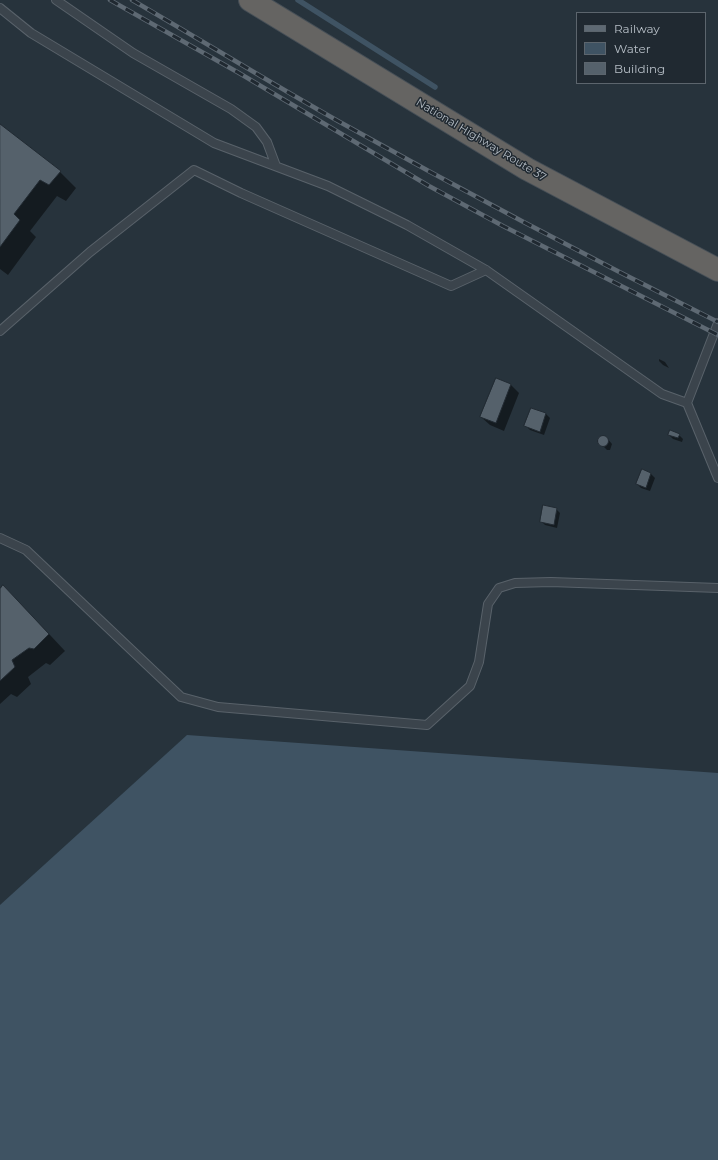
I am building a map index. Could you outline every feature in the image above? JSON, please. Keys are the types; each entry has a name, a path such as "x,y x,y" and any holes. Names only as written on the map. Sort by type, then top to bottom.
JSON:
{"highway":[{"name":"National Highway Route 37","path":"250,0 527,169 718,270"}],"lane":[{"path":"56,0 133,53 231,109 256,127 267,142 276,166"},
{"path":"0,8 31,33 214,143 328,186 388,215 486,270 662,394 687,403"},
{"path":"0,331 90,252 194,170 241,193 451,286 486,270"},
{"path":"718,323 687,403 718,478"},
{"path":"0,538 26,550 181,697 218,708 427,725 470,686 479,662 488,604 499,588 515,583 551,582 718,588"}],"water":[{"path":"187,735 718,773 718,1160 0,1160 0,905"}],"building":[{"path":"0,124 61,171 49,185 40,180 14,214 20,220 0,247"},
{"path":"496,378 511,384 496,423 480,417"},
{"path":"531,408 546,413 540,432 524,426"},
{"path":"670,430 680,434 678,438 668,435"},
{"path":"601,436 605,436 607,437 607,445 601,446 598,443 598,439"},
{"path":"642,469 651,473 646,488 636,484"},
{"path":"543,505 557,508 554,525 540,522"},
{"path":"3,585 49,634 34,649 29,648 12,660 15,667 0,681 0,589"}],"waterway":[{"path":"298,0 435,87"}],"railway":[{"path":"110,0 239,73 429,186 503,226 718,335"},
{"path":"132,0 338,121 432,173 527,224 718,322"}]}
